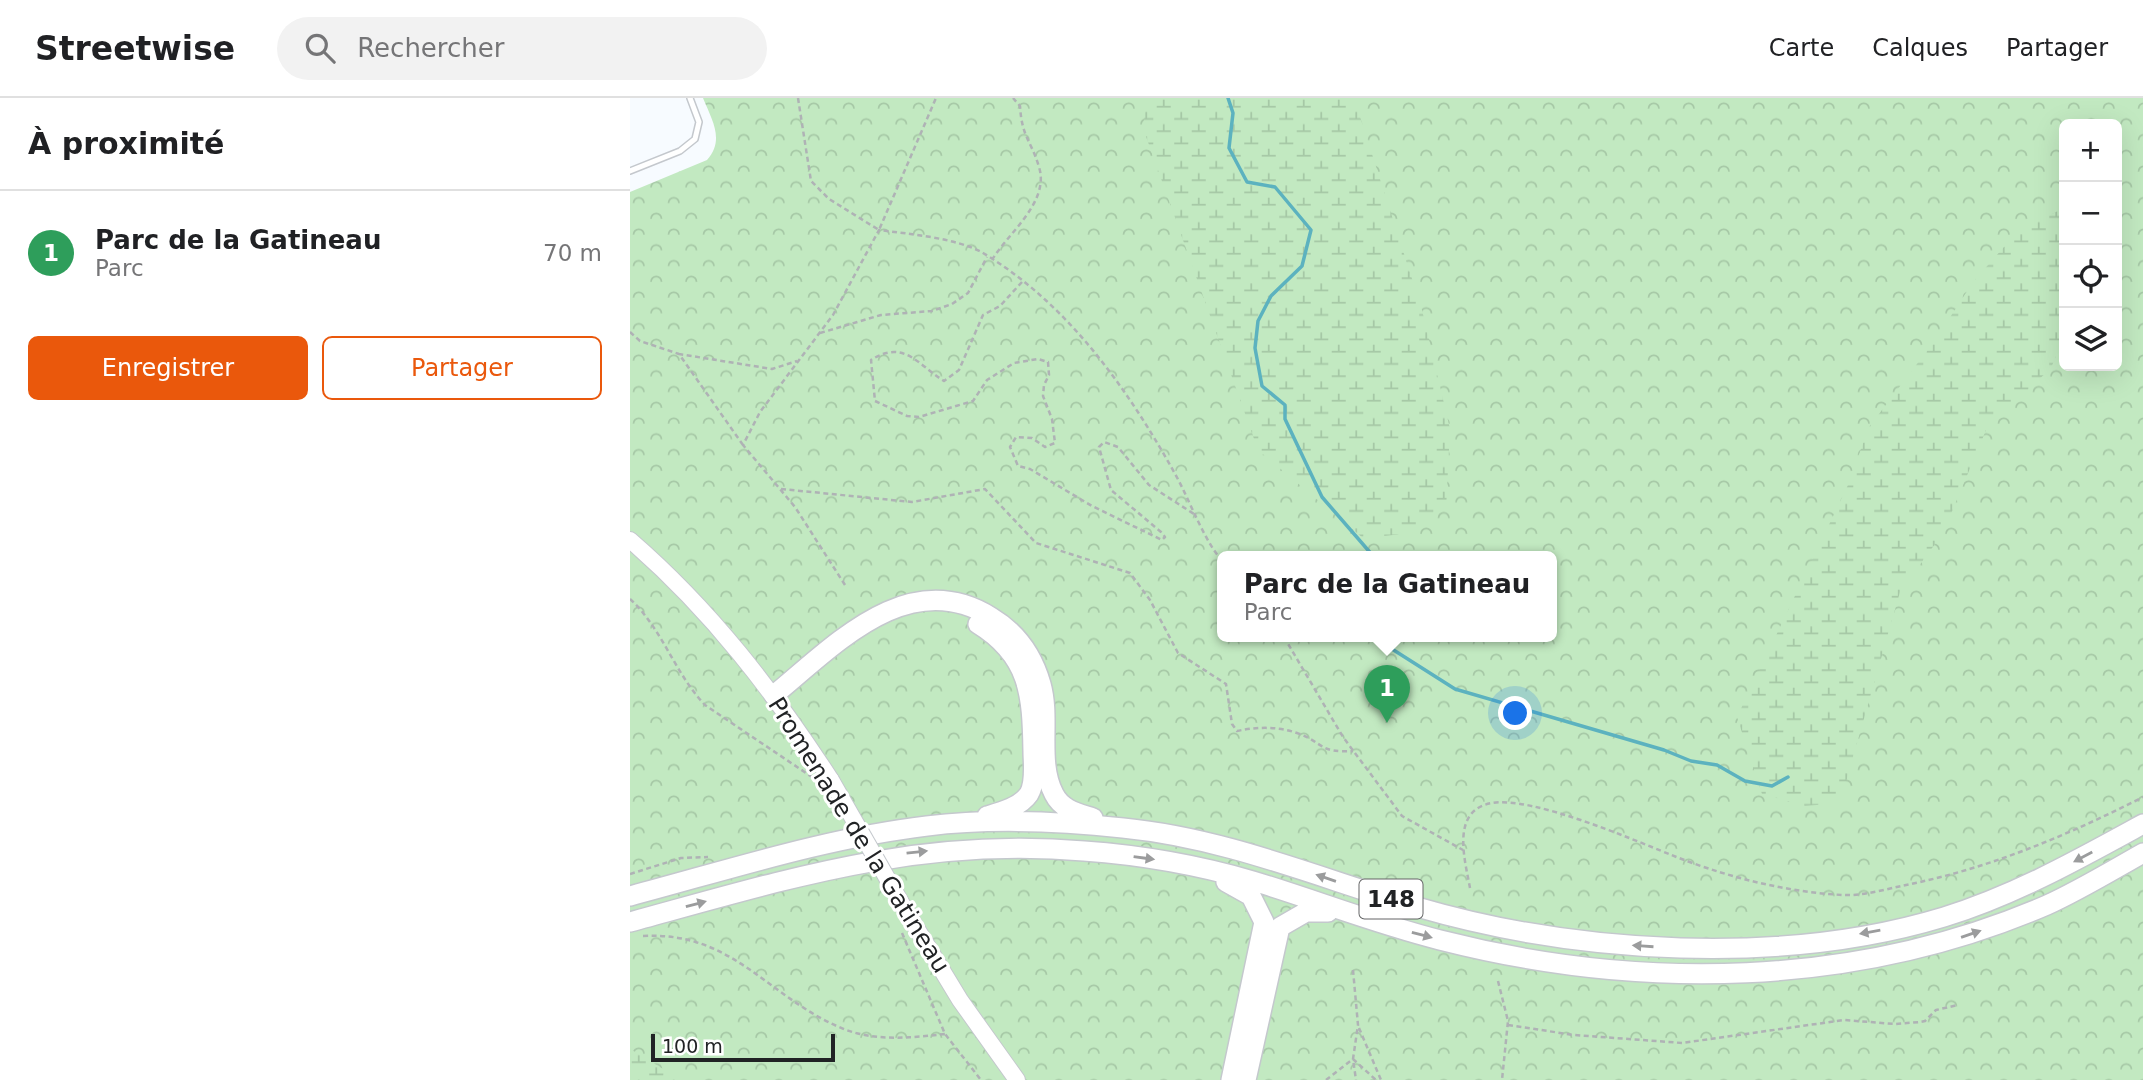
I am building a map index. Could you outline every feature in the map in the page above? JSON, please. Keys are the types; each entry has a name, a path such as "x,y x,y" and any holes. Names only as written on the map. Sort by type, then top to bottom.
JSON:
{"highway":[{"path":"777,700 858,626 885,610 932,601 973,607 1008,629 1036,669 1045,702 1048,775 1058,801 1074,812 1124,828"},
{"path":"777,700 863,637 897,619 920,614 946,614 969,620 987,629 1013,655 1029,687 1032,706 1032,786 1030,793 1014,806 951,823"},
{"name":"148","path":"630,897 825,844 951,823 1035,822 1124,828 1244,851 1418,907 1506,928 1642,946 1717,948 1832,939 1943,917 2050,874 2143,824"},
{"name":"148","path":"634,929 843,865 937,850 1009,847 1082,850 1197,867 1251,880 1357,917 1453,943 1540,960 1674,973 1735,974 1841,965 1936,945 2022,915 2084,887 2143,853"},
{"path":"2084,887 2143,860"},
{"path":"1197,867 1251,896 1264,922 1231,1080"},
{"path":"1246,1080 1280,926 1306,912 1357,917"}],"street":[{"name":"Promenade de la Gatineau","path":"630,540 688,593 777,700 831,780 961,1000 1017,1080"}],"lane":[{"path":"630,172 680,150 695,139 699,122 690,98"}],"path":[{"path":"798,98 811,181 828,199 879,230 936,98"},
{"path":"992,260 1040,194 1040,168 1022,130 1020,106 1013,98"},
{"path":"743,444 760,412 833,315 879,230 925,236 987,257 1056,307 1123,389 1175,473 1210,546 1217,554"},
{"path":"820,332 881,315 932,311 952,304 968,293 987,257"},
{"path":"1022,282 1000,306 983,316 955,376 944,381 902,351 885,351 871,360 875,401 907,416 919,416 973,401 987,380 1014,363 1038,359 1048,362 1049,375 1043,396 1052,419 1055,443 1045,447 1032,438 1016,437 1010,447 1018,466 1030,469 1092,506 1162,540 1165,537 1161,532 1111,490 1100,447 1104,442 1114,444 1149,485 1195,514"},
{"path":"630,332 640,341 679,354 772,369 799,360"},
{"path":"679,354 743,444 781,489 845,585"},
{"path":"781,489 912,502 985,489 1036,544 1130,573 1150,600 1178,653 1226,684 1232,724 1237,731 1260,726 1297,733 1330,752 1353,751"},
{"path":"630,599 663,642 692,691 705,705 813,778"},
{"path":"1287,642 1353,751 1402,816 1463,850"},
{"path":"1470,888 1463,850 1467,820 1477,809 1493,803 1521,804 1631,840 1715,873 1845,895 1981,867 2065,836 2143,797"},
{"path":"630,874 681,858 707,857 723,871"},
{"path":"634,929 674,936 721,950 810,1011 841,1028 890,1038 945,1034"},
{"path":"901,932 945,1034 982,1080"},
{"path":"1353,970 1358,1025 1353,1059 1356,1080"},
{"path":"1498,981 1508,1025 1502,1080"},
{"path":"1508,1025 1574,1035 1682,1043 1844,1020 1912,1023 1925,1021 1936,1010 1958,1005"},
{"path":"1358,1025 1378,1080"},
{"path":"1326,1080 1353,1059"},
{"path":"1353,1059 1378,1080"}],"green space":[{"path":"703,98 2143,98 2143,1080 630,1080 630,192 707,160 715,145 715,130"},
{"path":"1147,98 1354,98 1422,310 1450,429 1446,509 1403,534 1363,538 1258,450 1143,128"},
{"path":"2059,210 2059,349 2051,368 1986,430 1943,533 1900,592 1840,803 1805,806 1762,794 1737,717 1848,485 1869,427 1936,339 1973,282 2019,230"},
{"path":"630,1049 637,1053 681,1080 630,1080"}],"waterway":[{"path":"1228,98 1233,113 1229,148 1247,182 1275,187 1311,230 1302,266 1271,296 1258,321 1255,348 1262,386 1285,405 1285,419 1322,497 1369,551"},
{"path":"1390,642 1392,649 1455,689 1664,750 1691,761 1717,765 1745,781 1772,786 1788,777"}],"place":[{"name":"Parc de la Gatineau","path":"1387,723"}]}
